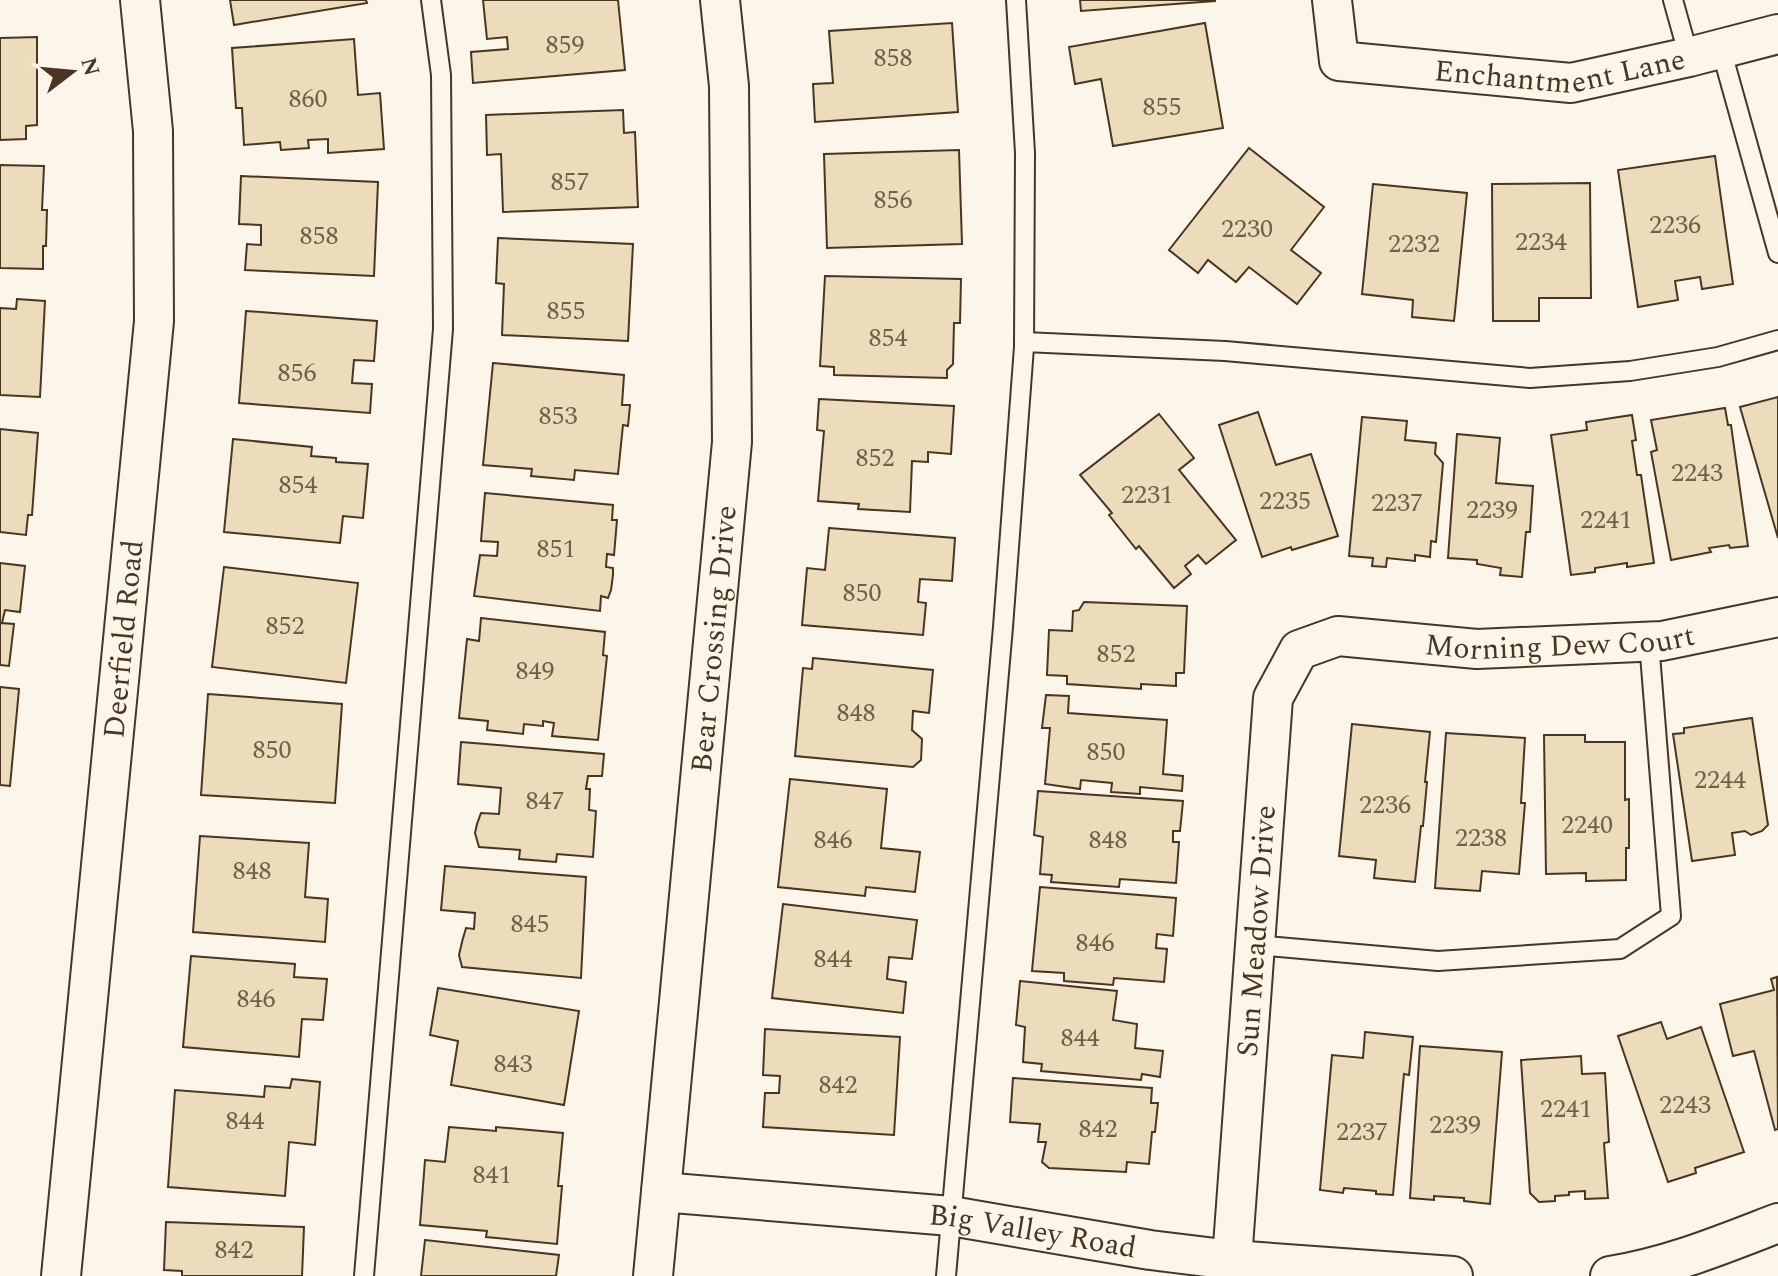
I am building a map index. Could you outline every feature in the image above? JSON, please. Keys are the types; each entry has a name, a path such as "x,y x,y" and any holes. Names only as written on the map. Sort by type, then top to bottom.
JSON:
{"street":[{"name":"Deerfield Road","path":"61,1276 154,321 153,131 140,0"},
{"name":"Bear Crossing Drive","path":"653,1276 732,442 729,86 720,0"},
{"name":"Enchantment Lane","path":"1332,0 1339,61 1571,83 1778,34"},
{"name":"Morning Dew Court","path":"1338,636 1477,649 1649,642 1778,617"},
{"name":"Sun Meadow Drive","path":"1232,1260 1273,698 1299,650 1338,636"},
{"name":"Big Valley Road","path":"661,1192 951,1216 1150,1250 1232,1260 1453,1276"},
{"path":"1610,1276 1663,1266 1693,1267 1778,1223"}],"lane":[{"path":"364,1276 443,329 441,75 431,0"},
{"path":"946,1276 1003,627 1024,342 1025,153 1016,0"},
{"path":"1673,0 1705,53 1778,253"},
{"path":"1024,342 1225,351 1530,378 1630,371 1689,362 1778,340"},
{"path":"1255,945 1438,961 1620,949 1671,916 1649,642"}],"building":[{"path":"230,0 366,0 367,3 234,25"},
{"path":"483,0 618,0 625,70 473,83 471,52 508,49 507,37 487,39"},
{"path":"1080,0 1215,0 1215,1 1081,11"},
{"path":"952,23 958,112 815,122 813,84 833,83 829,31"},
{"path":"1205,23 1223,128 1113,146 1101,79 1075,84 1069,47"},
{"path":"37,37 37,125 26,126 26,139 0,140 0,38"},
{"path":"354,39 358,95 380,93 384,149 328,153 328,139 308,140 309,148 281,150 280,142 244,145 242,108 236,108 232,48"},
{"path":"623,110 624,133 635,132 638,207 503,212 501,154 487,155 486,115"},
{"path":"1249,148 1324,207 1291,250 1321,273 1297,304 1249,267 1236,282 1208,260 1198,273 1169,250"},
{"path":"959,150 962,244 827,248 824,154"},
{"path":"1715,156 1733,284 1702,289 1700,277 1675,281 1678,300 1638,307 1618,170"},
{"path":"0,165 44,166 42,210 47,210 43,269 0,268"},
{"path":"241,176 378,182 374,276 245,270 247,244 261,245 261,225 239,224"},
{"path":"1590,183 1591,298 1539,298 1539,321 1493,321 1492,184"},
{"path":"1373,184 1467,193 1454,321 1412,317 1413,300 1362,294"},
{"path":"498,238 633,244 628,341 502,335 504,284 496,283"},
{"path":"825,276 961,279 960,323 954,323 953,364 947,370 947,378 834,375 834,367 820,366"},
{"path":"17,299 45,301 40,397 0,395 0,308 16,309"},
{"path":"246,311 377,321 374,361 354,360 352,383 372,384 370,413 239,403"},
{"path":"493,363 624,375 622,405 630,405 628,426 623,425 618,474 575,470 574,480 531,476 532,469 483,465"},
{"path":"1778,397 1778,538 1740,407"},
{"path":"819,399 954,406 951,454 928,452 928,462 912,461 910,512 858,509 859,504 818,501 824,431 817,430"},
{"path":"1725,408 1728,425 1731,425 1748,546 1709,548 1711,552 1671,560 1651,452 1657,450 1651,420"},
{"path":"1258,412 1276,465 1311,454 1338,536 1262,557 1219,425"},
{"path":"1159,414 1194,458 1179,470 1236,540 1206,564 1198,555 1185,566 1191,574 1174,588 1139,546 1136,549 1109,515 1112,513 1080,475"},
{"path":"1632,415 1637,475 1641,475 1654,563 1627,567 1627,563 1571,575 1551,435 1587,430 1586,422"},
{"path":"1362,417 1407,421 1405,440 1436,443 1435,454 1443,463 1436,542 1431,541 1430,557 1415,555 1415,561 1387,558 1386,567 1372,566 1373,558 1349,556"},
{"path":"0,429 38,433 32,515 28,515 26,535 0,532"},
{"path":"1457,434 1500,438 1496,483 1533,486 1530,532 1526,532 1522,577 1500,575 1501,568 1477,564 1477,560 1448,558"},
{"path":"233,439 312,447 311,456 336,458 336,462 368,464 363,518 343,516 340,543 224,532"},
{"path":"485,493 613,505 612,520 617,520 614,555 607,554 606,567 613,568 613,575 608,598 601,596 600,611 474,596 480,555 497,556 498,542 481,541"},
{"path":"829,528 955,538 952,581 920,579 918,602 926,603 923,635 802,625 807,568 825,570"},
{"path":"0,563 25,566 20,612 5,610 2,623 14,624 9,666 0,665"},
{"path":"224,567 358,583 346,683 212,667"},
{"path":"1084,602 1187,606 1184,673 1176,673 1176,686 1141,684 1141,689 1067,684 1067,676 1047,675 1049,630 1072,631 1073,611 1079,610"},
{"path":"481,618 605,632 603,655 607,656 598,740 552,736 554,723 543,721 543,726 524,724 523,734 487,730 488,721 459,718 467,639 479,641"},
{"path":"813,658 933,670 929,713 913,711 912,730 922,739 921,760 913,767 795,756 803,668 812,669"},
{"path":"0,687 19,689 10,786 0,785"},
{"path":"208,694 342,704 335,803 201,795"},
{"path":"1046,695 1069,696 1068,713 1167,720 1163,774 1183,776 1182,791 1140,787 1140,794 1111,792 1112,783 1081,780 1080,789 1045,784 1050,728 1042,728"},
{"path":"1752,718 1768,825 1751,835 1745,831 1732,833 1735,855 1692,861 1673,734 1684,733 1684,728"},
{"path":"1352,724 1430,732 1415,882 1374,878 1376,860 1339,856"},
{"path":"1446,733 1525,738 1521,803 1525,803 1519,874 1482,871 1480,891 1435,888"},
{"path":"1544,735 1585,735 1585,742 1625,742 1625,800 1629,799 1626,880 1586,881 1586,873 1546,874"},
{"path":"461,742 604,754 602,776 588,776 586,789 590,789 589,810 596,811 593,857 557,854 556,862 519,859 520,850 479,847 475,833 481,813 499,814 501,788 458,784"},
{"path":"790,779 887,789 881,848 920,852 915,892 866,887 865,896 778,887"},
{"path":"1038,791 1183,801 1180,831 1173,831 1173,842 1179,842 1176,883 1120,879 1119,887 1051,882 1052,875 1040,874 1043,837 1034,835"},
{"path":"200,836 309,843 305,897 328,899 325,942 193,932"},
{"path":"445,866 586,877 581,978 462,967 459,955 462,942 466,928 474,929 475,913 441,910"},
{"path":"1040,887 1176,898 1173,936 1157,934 1156,948 1167,949 1164,982 1114,978 1113,985 1064,981 1064,973 1032,971"},
{"path":"783,904 917,920 912,959 889,957 887,979 906,982 903,1013 772,998"},
{"path":"191,956 295,964 294,977 327,979 323,1020 302,1019 299,1057 183,1047"},
{"path":"1777,977 1778,1129 1775,1130 1754,1051 1733,1056 1720,1004 1774,990 1771,979"},
{"path":"1020,981 1117,991 1113,1020 1137,1024 1135,1048 1163,1051 1160,1077 1142,1074 1141,1080 1041,1071 1042,1064 1023,1062 1025,1027 1016,1025"},
{"path":"438,988 579,1011 564,1105 451,1085 458,1041 430,1035"},
{"path":"1661,1022 1667,1039 1701,1027 1744,1152 1695,1168 1696,1173 1668,1182 1618,1036"},
{"path":"765,1029 900,1037 894,1135 763,1127 765,1093 779,1093 780,1076 763,1075"},
{"path":"1365,1032 1413,1037 1409,1075 1404,1074 1393,1195 1344,1188 1343,1193 1320,1190 1332,1055 1363,1058"},
{"path":"1420,1046 1502,1052 1490,1204 1464,1201 1464,1198 1410,1198"},
{"path":"1581,1056 1582,1074 1605,1073 1609,1142 1604,1143 1608,1198 1585,1199 1585,1191 1555,1196 1555,1201 1539,1202 1530,1193 1521,1060"},
{"path":"1013,1078 1152,1088 1151,1103 1158,1103 1149,1164 1127,1162 1126,1172 1049,1168 1042,1162 1046,1142 1038,1142 1040,1124 1010,1122"},
{"path":"292,1079 320,1082 315,1145 289,1142 285,1196 168,1187 175,1090 264,1097 265,1086 290,1088"},
{"path":"449,1127 496,1131 496,1127 563,1133 557,1244 486,1237 487,1231 420,1225 425,1160 445,1162"},
{"path":"166,1222 304,1227 302,1276 182,1276 182,1271 164,1270"},
{"path":"425,1240 559,1255 556,1276 421,1276"}]}
